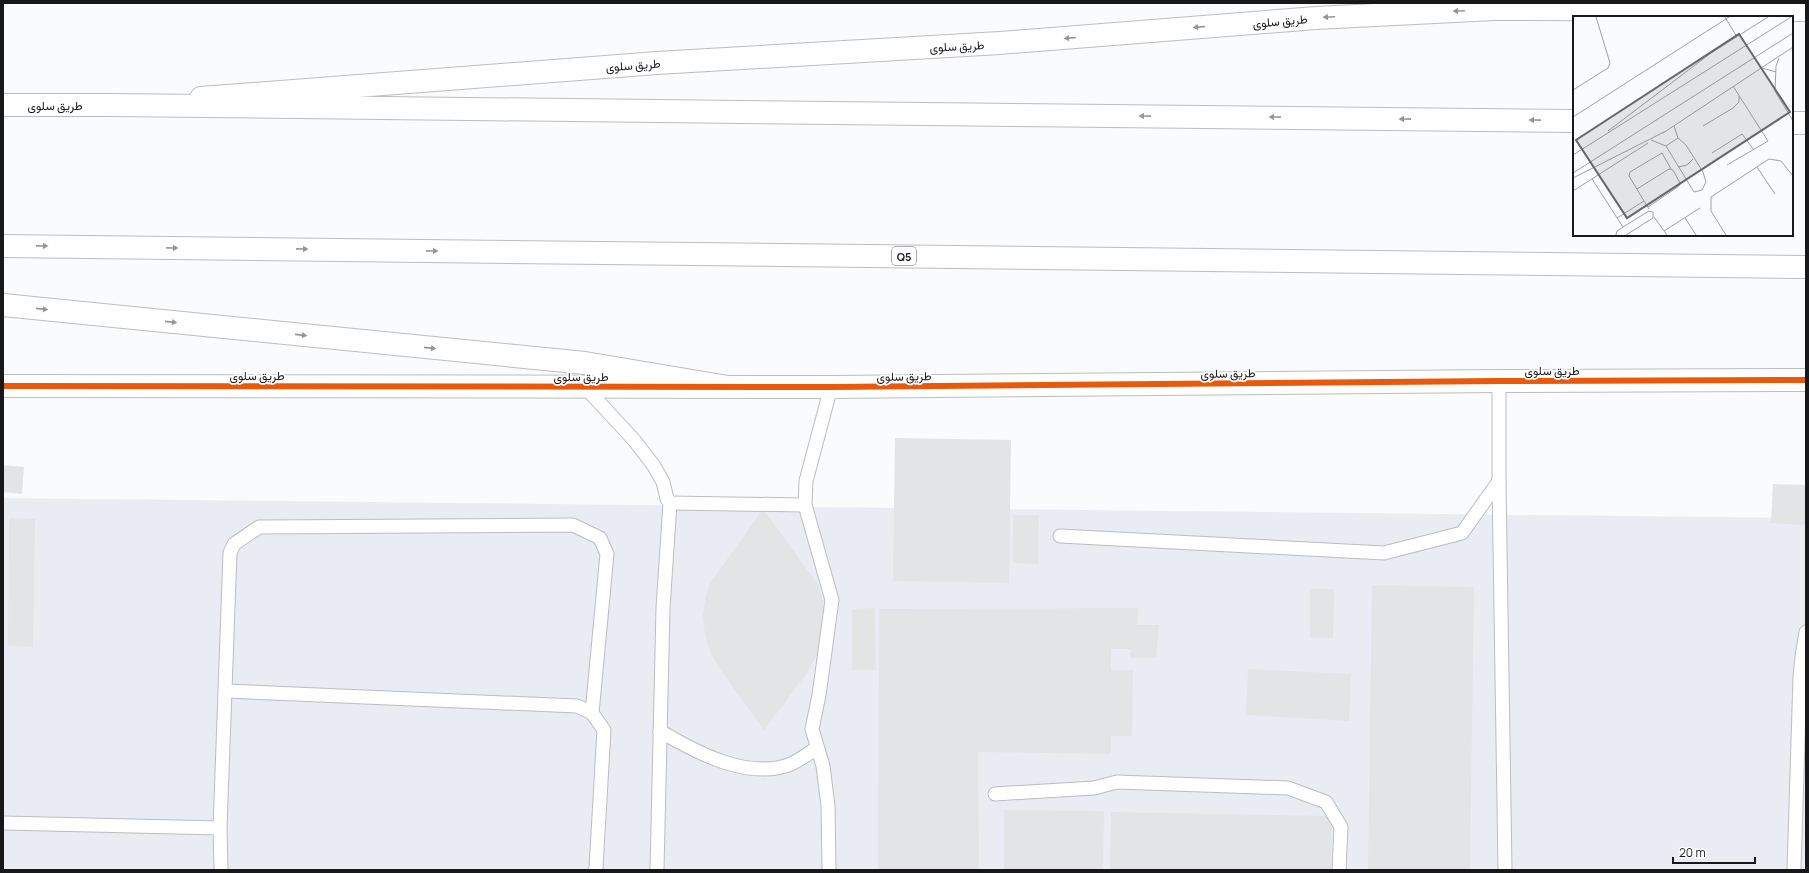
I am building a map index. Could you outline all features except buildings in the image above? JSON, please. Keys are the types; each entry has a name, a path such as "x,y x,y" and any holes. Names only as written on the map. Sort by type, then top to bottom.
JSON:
{"main road":[{"name":"طريق سلوى","path":"108,105 657,63 1000,43 1316,18 1494,9 1778,7 1806,10"},
{"name":"طريق سلوى","path":"3,105 1573,120"},
{"path":"1793,123 1806,123"},
{"name":"Q5","path":"3,246 1806,267"},
{"path":"3,305 585,363 728,387"},
{"name":"طريق سلوى","path":"3,386 584,386 831,388 1499,381 1804,381"}],"lane":[{"path":"1499,381 1499,481 1505,870"},
{"path":"584,386 634,440 654,466 663,482 667,499 670,503 663,608 657,870"},
{"path":"829,870 828,806 824,766 812,729 819,695 832,600 805,505 806,481 831,388"},
{"path":"1060,536 1384,553 1462,533 1499,481"},
{"path":"670,503 805,505"},
{"path":"221,870 220,828 230,553 234,544 259,527 573,525 600,538 607,554 592,713"},
{"path":"1794,870 1800,677 1806,632"},
{"path":"226,691 577,706 592,713 604,730 596,868 594,870"},
{"path":"660,731 691,749 711,758 738,766 767,769 790,764 817,748"},
{"path":"995,794 1094,788 1117,782 1288,788 1326,802 1341,827 1340,870"},
{"path":"3,822 220,828"}],"shaded area":[{"path":"3,498 1806,518 1806,870 3,870"}],"cycle path":[{"path":"3,386 831,387 1499,381 1806,380"}]}
